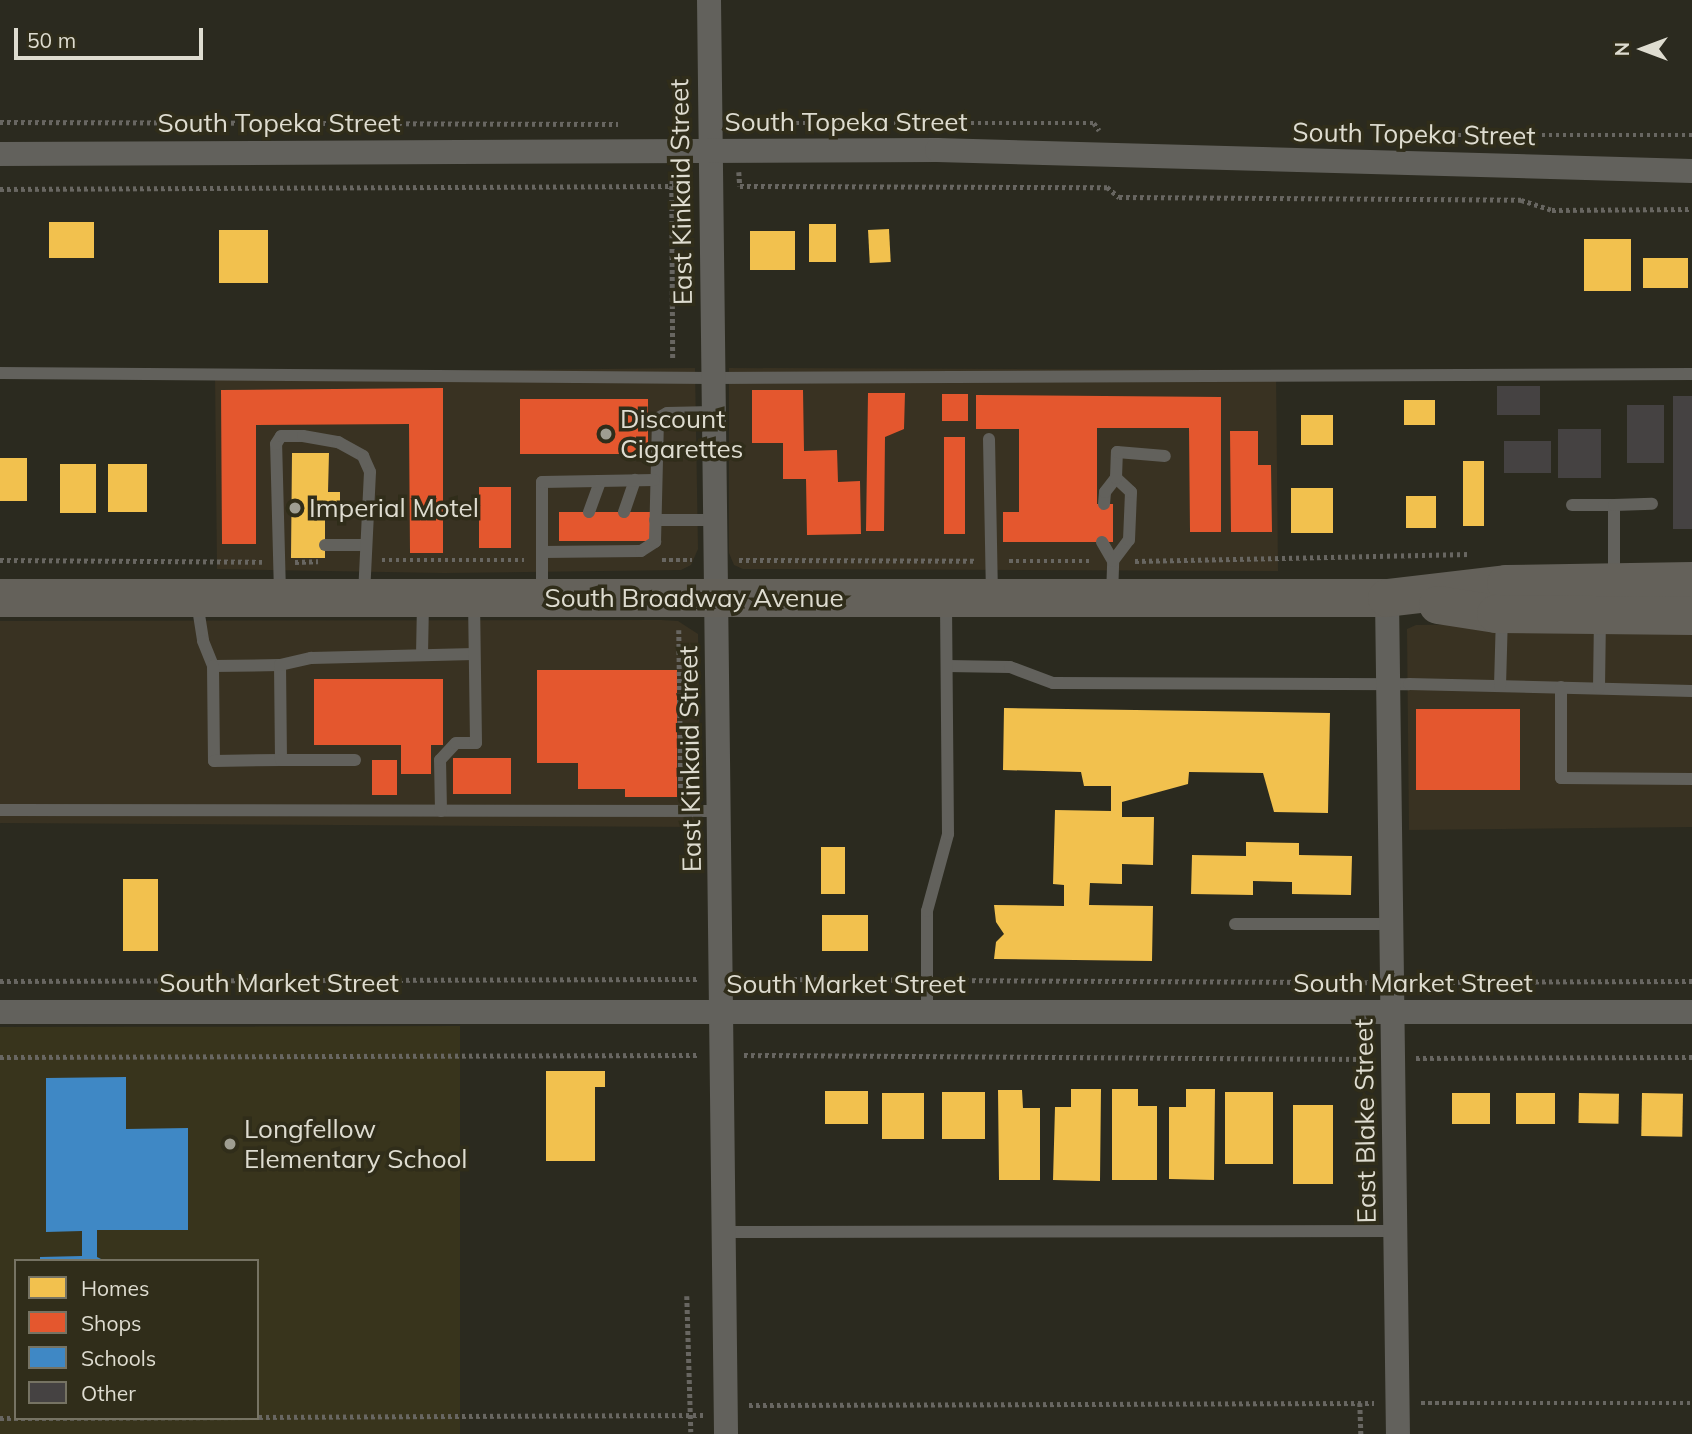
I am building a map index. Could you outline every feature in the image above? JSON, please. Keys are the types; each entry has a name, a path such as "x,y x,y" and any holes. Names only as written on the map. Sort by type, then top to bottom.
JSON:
{"main road":[{"name":"South Broadway Avenue","path":"0,598 196,598 280,580 364,598 542,598 716,578 946,597 991,579 1113,578 1387,598 1502,614 1607,598 1692,581"},
{"name":"South Broadway Avenue","path":"1387,598 1506,584 1607,598 1692,615"}],"street":[{"name":"East Kinkaid Street","path":"709,0 712,377 722,811 721,1014 726,1422"},
{"name":"South Topeka Street","path":"0,154 937,150 1692,171"},
{"name":"East Blake Street","path":"1387,598 1394,924 1398,1434"},
{"name":"South Market Street","path":"0,1012 1692,1012"}],"lane":[{"path":"0,373 712,377 1692,374"},
{"path":"542,556 577,546 612,546 641,551 655,542 654,480 658,418 667,413 713,412"},
{"path":"280,580 285,545 276,444 281,436 303,436 338,442 363,456 370,472 364,598"},
{"path":"989,439 991,579"},
{"path":"1104,504 1105,492 1116,478 1117,452 1165,456"},
{"path":"1113,578 1129,540 1131,492 1116,478"},
{"path":"624,512 635,480"},
{"path":"542,598 542,482 654,480"},
{"path":"589,512 600,481"},
{"path":"1572,505 1652,504"},
{"path":"1599,688 1614,505"},
{"path":"655,520 715,520"},
{"path":"1102,542 1113,578"},
{"path":"325,545 366,545"},
{"path":"927,1014 928,901 948,834 946,597"},
{"path":"196,598 203,642 213,666 214,761 355,760"},
{"path":"422,655 423,598"},
{"path":"441,811 440,760 456,743 476,743 474,598"},
{"path":"1500,686 1502,614"},
{"path":"213,666 280,665 311,658 474,654"},
{"path":"280,665 281,760"},
{"path":"947,666 1010,667 1053,683 1387,684 1692,691"},
{"path":"1561,687 1561,778 1692,779"},
{"path":"0,810 722,811"},
{"path":"1235,924 1394,924"},
{"path":"724,1232 1395,1231"}],"path":[{"path":"0,122 620,124"},
{"path":"736,122 740,186 1107,187 1119,197 1521,200 1552,210 1692,209"},
{"path":"0,189 672,186"},
{"path":"647,560 716,578 991,579 1113,578 1482,555"},
{"path":"0,560 280,580 365,560 542,556"},
{"path":"679,630 681,811"},
{"path":"0,981 1692,981"},
{"path":"0,1056 722,1055 1393,1059 1692,1057"},
{"path":"688,1296 691,1432"},
{"path":"1360,1403 1360,1434"},
{"path":"259,1417 690,1415 726,1422 749,1405 1692,1403"}],"shaded area":[{"path":"695,368 698,549 691,565 681,570 444,573 217,569 215,373"},
{"path":"729,368 1276,370 1278,571 743,569 734,565 729,553"},
{"path":"0,621 678,621 698,634 701,827 0,823"},
{"path":"1416,625 1692,629 1692,827 1409,830 1407,629"},
{"name":"Longfellow Elementary School","path":"460,1026 460,1434 0,1434 0,1027"}],"building: Homes":[{"path":"49,222 94,222 94,258 49,258"},
{"path":"809,224 836,224 836,262 809,262"},
{"path":"889,229 891,262 870,263 868,230"},
{"path":"219,230 268,230 268,283 219,283"},
{"path":"750,231 795,231 795,270 750,270"},
{"path":"1584,239 1631,239 1631,291 1584,291"},
{"path":"1643,258 1688,258 1688,288 1643,288"},
{"path":"1404,400 1435,400 1435,425 1404,425"},
{"path":"1301,415 1333,415 1333,445 1301,445"},
{"path":"292,453 329,453 328,492 340,492 340,511 325,510 325,558 291,558"},
{"path":"0,458 27,458 27,501 0,501"},
{"path":"1463,461 1484,461 1484,526 1463,526"},
{"path":"60,464 96,464 96,513 60,513"},
{"path":"108,464 147,464 147,512 108,512"},
{"path":"1291,488 1333,488 1333,533 1291,533"},
{"path":"1406,496 1436,496 1436,528 1406,528"},
{"path":"1004,708 1330,713 1328,813 1274,812 1263,773 1189,772 1188,784 1122,802 1122,817 1154,817 1153,865 1122,864 1122,884 1090,883 1089,905 1153,906 1152,961 994,959 996,942 1004,934 996,922 994,905 1064,906 1064,885 1053,884 1055,810 1111,811 1111,786 1084,786 1081,772 1003,770"},
{"path":"1246,842 1299,843 1299,855 1352,856 1351,895 1292,894 1292,882 1253,881 1253,895 1191,894 1192,855 1246,856"},
{"path":"821,847 845,847 845,894 821,894"},
{"path":"123,879 158,879 158,951 123,951"},
{"path":"822,915 868,915 868,951 822,951"},
{"path":"546,1071 605,1071 605,1087 595,1087 595,1161 546,1161"},
{"path":"1071,1089 1101,1089 1100,1181 1053,1180 1055,1107 1071,1107"},
{"path":"1112,1089 1138,1089 1138,1106 1157,1106 1157,1180 1112,1180"},
{"path":"1186,1089 1215,1089 1214,1180 1169,1179 1169,1107 1186,1107"},
{"path":"998,1090 1022,1090 1023,1108 1040,1108 1040,1180 999,1180"},
{"path":"825,1091 868,1091 868,1124 825,1124"},
{"path":"942,1092 985,1092 985,1139 942,1139"},
{"path":"1225,1092 1273,1092 1273,1164 1225,1164"},
{"path":"882,1093 924,1093 924,1139 882,1139"},
{"path":"1452,1093 1490,1093 1490,1124 1452,1124"},
{"path":"1516,1093 1555,1093 1555,1124 1516,1124"},
{"path":"1579,1093 1619,1094 1618,1124 1578,1123"},
{"path":"1642,1093 1683,1094 1682,1137 1641,1136"},
{"path":"1293,1105 1333,1105 1333,1184 1293,1184"}],"building: Shops":[{"path":"443,388 443,553 410,553 409,424 256,425 256,544 222,544 221,390"},
{"path":"752,390 803,390 804,451 837,450 838,482 860,481 861,534 807,535 806,479 783,479 783,443 752,443"},
{"path":"868,393 905,393 904,429 885,437 884,531 866,531"},
{"path":"942,394 968,394 968,421 942,421"},
{"path":"976,395 1221,397 1221,532 1190,532 1189,428 1097,428 1097,504 1113,504 1113,542 1003,542 1003,512 1019,512 1019,429 976,429"},
{"path":"520,399 648,399 648,454 520,454"},
{"path":"1230,431 1258,431 1258,465 1271,465 1272,532 1231,532"},
{"path":"944,437 965,437 965,534 944,534"},
{"path":"479,487 511,487 511,548 479,548"},
{"path":"559,512 650,512 650,541 559,541"},
{"path":"537,670 677,670 677,797 625,797 625,789 578,789 578,763 537,763"},
{"path":"314,679 443,679 443,745 431,745 431,774 401,774 401,745 314,745"},
{"path":"1416,709 1520,709 1520,790 1416,790"},
{"path":"453,758 511,758 511,794 453,794"},
{"path":"372,760 397,760 397,795 372,795"}],"building: Schools":[{"path":"126,1077 126,1129 188,1128 188,1230 97,1230 97,1257 101,1259 40,1259 82,1256 82,1231 46,1232 46,1078"}],"building: Other":[{"path":"1497,386 1540,386 1540,415 1497,415"},
{"path":"1673,396 1692,396 1692,529 1673,529"},
{"path":"1627,405 1664,405 1664,463 1627,463"},
{"path":"1558,429 1601,429 1601,478 1558,478"},
{"path":"1504,441 1551,441 1551,473 1504,473"}],"place":[{"name":"Discount Cigarettes","path":"606,434"},
{"name":"Imperial Motel","path":"295,508"},
{"name":"Longfellow Elementary School","path":"230,1144"}]}
